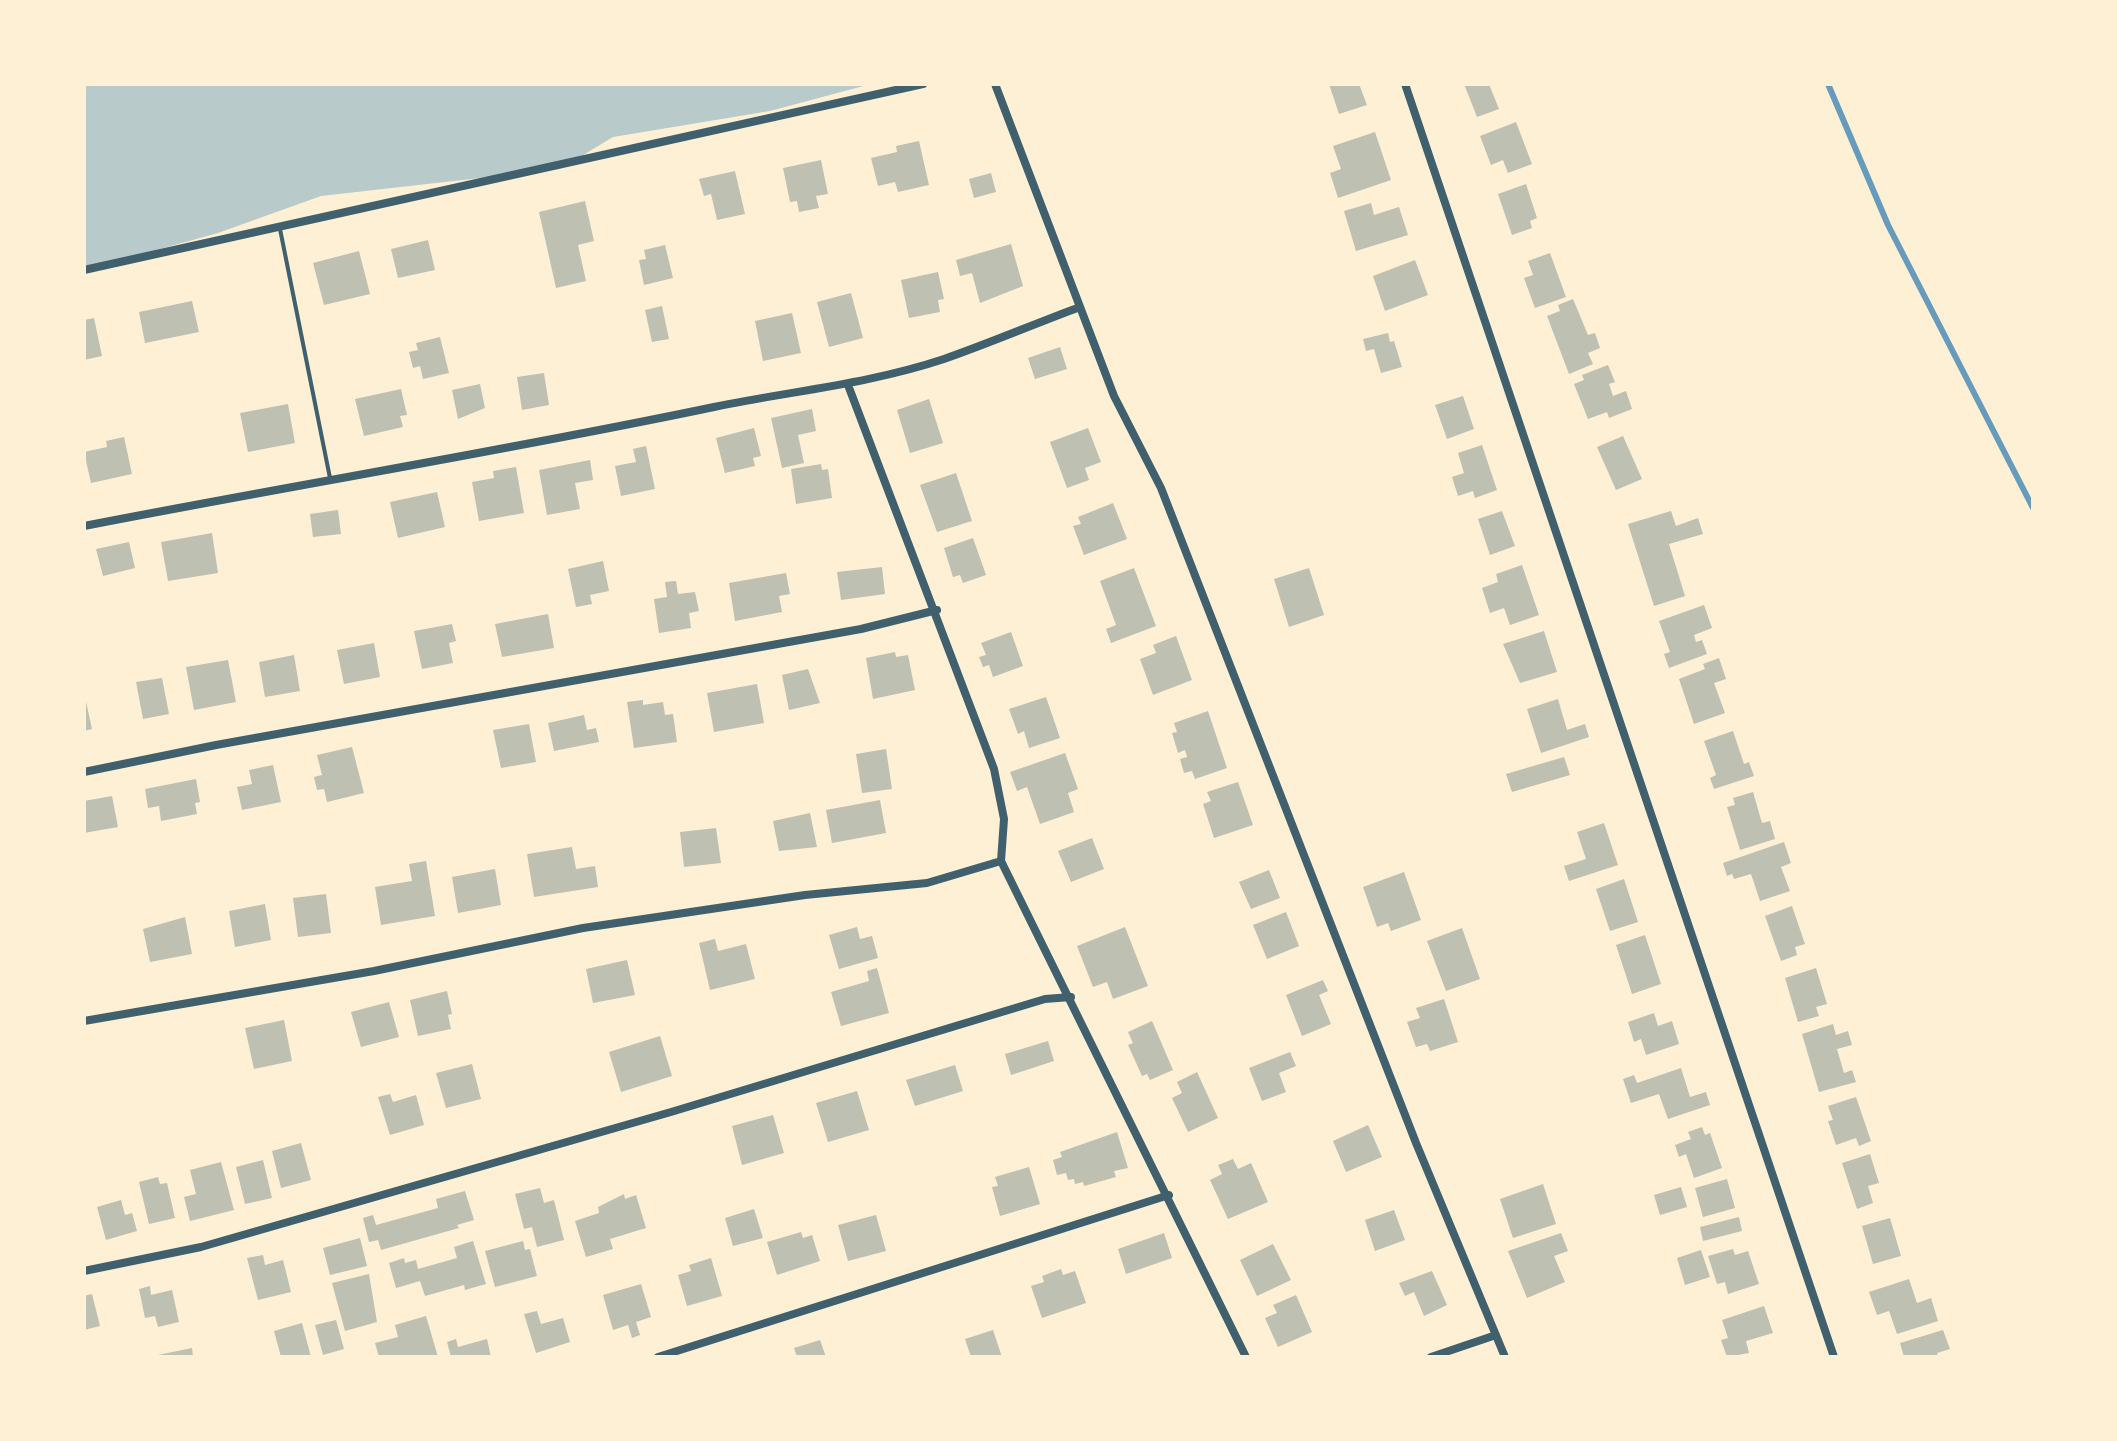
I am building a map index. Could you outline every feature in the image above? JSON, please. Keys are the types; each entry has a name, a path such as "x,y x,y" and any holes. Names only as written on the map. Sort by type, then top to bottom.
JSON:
{"street":[{"path":"84,270 923,84"},
{"path":"995,84 1114,396 1161,488 1416,1143 1505,1357"},
{"path":"1405,84 1834,1357"},
{"path":"84,526 330,478 482,454 794,390 848,385 943,359 1080,307"},
{"path":"848,385 937,610 994,769 1004,819 1001,861 1169,1195 1230,1330 1246,1357"},
{"path":"84,772 216,745 861,629 937,610"},
{"path":"84,1021 374,971 583,928 805,895 927,883 1001,861"},
{"path":"84,1271 201,1247 657,1116 1045,999 1071,997"},
{"path":"658,1357 1169,1195"},
{"path":"1431,1357 1496,1335"}],"lane":[{"path":"280,229 330,478"}],"shaded area":[{"path":"84,84 871,84 770,111 613,137 560,169 321,196 218,233 84,270"}],"building":[{"path":"1329,84 1359,84 1367,105 1339,114"},
{"path":"1464,84 1489,84 1499,109 1477,117"},
{"path":"1516,122 1532,164 1508,173 1503,160 1491,165 1480,136"},
{"path":"1375,132 1391,180 1338,198 1330,173 1341,169 1333,146"},
{"path":"919,141 929,185 898,192 895,182 878,186 871,158 897,152 896,146"},
{"path":"821,160 828,194 816,196 819,208 799,212 797,201 790,202 783,168"},
{"path":"735,171 745,214 717,220 711,194 704,196 699,179"},
{"path":"991,173 996,192 974,198 969,179"},
{"path":"1526,184 1537,218 1530,221 1532,228 1512,235 1498,194"},
{"path":"585,201 594,241 578,245 586,281 556,288 539,212"},
{"path":"1371,203 1374,215 1399,207 1408,235 1356,251 1344,211"},
{"path":"428,240 435,270 398,278 391,249"},
{"path":"1011,244 1023,286 980,303 972,273 960,276 956,260"},
{"path":"665,245 673,278 644,285 639,260 646,259 644,250"},
{"path":"359,251 370,294 324,305 313,263"},
{"path":"1550,253 1566,297 1535,308 1524,278 1533,275 1528,261"},
{"path":"1415,260 1428,295 1385,311 1373,276"},
{"path":"938,272 944,299 938,300 940,312 909,318 901,280"},
{"path":"851,293 863,338 829,347 817,302"},
{"path":"1573,299 1588,335 1595,333 1600,348 1588,353 1593,364 1569,374 1547,316 1560,311 1558,305"},
{"path":"192,301 199,332 145,343 139,312"},
{"path":"662,306 669,339 652,342 645,310"},
{"path":"792,313 801,353 763,361 755,321"},
{"path":"94,318 102,356 84,360 84,320"},
{"path":"1388,333 1390,342 1394,341 1402,367 1381,373 1374,349 1366,351 1363,339"},
{"path":"440,337 449,373 423,379 420,366 413,368 409,352 418,350 416,343"},
{"path":"1060,347 1067,369 1035,379 1028,358"},
{"path":"1608,365 1615,382 1609,384 1613,396 1626,391 1632,409 1609,418 1607,412 1588,419 1574,384 1584,380 1582,375"},
{"path":"544,373 549,405 522,410 517,377"},
{"path":"480,384 485,408 458,419 452,390"},
{"path":"401,389 407,415 400,416 403,427 364,436 355,399"},
{"path":"1463,396 1474,429 1447,439 1435,405"},
{"path":"929,399 943,443 910,453 897,410"},
{"path":"288,404 295,443 248,452 240,413"},
{"path":"812,409 816,431 798,435 804,463 782,468 771,418"},
{"path":"754,428 761,456 753,458 755,466 725,473 716,438"},
{"path":"1088,428 1101,462 1085,468 1089,480 1067,488 1050,442"},
{"path":"1623,436 1642,479 1616,490 1597,447"},
{"path":"124,437 132,474 91,483 84,452 107,447 106,441"},
{"path":"1482,445 1497,490 1475,498 1473,491 1458,496 1452,477 1464,473 1458,453"},
{"path":"646,446 655,489 621,496 615,466 636,462 633,449"},
{"path":"590,460 593,480 575,483 580,509 547,515 539,470"},
{"path":"821,464 822,470 828,469 832,498 796,504 791,469"},
{"path":"516,467 524,513 479,521 472,482 494,478 493,471"},
{"path":"956,473 972,521 937,532 920,485"},
{"path":"437,492 445,527 398,538 390,502"},
{"path":"1113,503 1127,539 1084,555 1073,526 1081,524 1078,517"},
{"path":"338,510 341,534 313,537 310,514"},
{"path":"1502,511 1515,546 1490,555 1478,519"},
{"path":"1671,511 1676,526 1698,518 1703,534 1669,544 1685,596 1654,606 1628,524"},
{"path":"212,533 218,573 168,581 161,542"},
{"path":"973,538 986,575 963,583 960,575 953,577 944,548"},
{"path":"129,542 135,568 103,576 96,549"},
{"path":"603,561 609,591 590,595 592,604 576,607 568,569"},
{"path":"1522,565 1539,615 1510,625 1504,608 1490,613 1482,588 1498,582 1496,574"},
{"path":"882,567 885,594 841,600 837,572"},
{"path":"1134,568 1156,626 1111,643 1106,629 1116,625 1100,581"},
{"path":"1309,568 1324,615 1289,627 1274,579"},
{"path":"786,573 790,594 779,596 782,612 735,621 729,583"},
{"path":"676,581 678,594 695,592 699,611 689,613 691,628 659,633 654,599 667,597 665,582"},
{"path":"1704,605 1712,628 1694,635 1696,642 1702,640 1707,654 1669,668 1664,654 1670,652 1659,621"},
{"path":"548,614 554,648 502,657 495,624"},
{"path":"452,624 456,641 449,643 453,663 422,669 414,631"},
{"path":"1544,631 1557,672 1520,683 1503,644"},
{"path":"1011,632 1023,666 993,677 989,665 983,667 979,657 986,655 981,643"},
{"path":"1176,636 1192,680 1153,695 1140,659 1156,653 1153,645"},
{"path":"374,643 380,677 344,684 337,650"},
{"path":"895,652 896,657 908,655 915,690 873,699 866,658"},
{"path":"294,655 300,691 265,697 259,662"},
{"path":"1719,658 1726,679 1714,683 1725,713 1694,724 1679,679 1705,669 1703,664"},
{"path":"228,660 236,702 194,710 186,667"},
{"path":"808,669 820,703 789,710 782,675"},
{"path":"162,678 169,714 143,719 136,682"},
{"path":"757,684 764,723 714,732 707,693"},
{"path":"1046,697 1060,738 1029,748 1024,731 1018,734 1009,709"},
{"path":"84,698 92,729 84,731"},
{"path":"1558,699 1567,730 1585,724 1589,737 1541,753 1527,709"},
{"path":"643,700 643,705 663,702 665,715 673,714 677,742 634,748 627,702"},
{"path":"1208,711 1227,768 1195,779 1192,771 1184,773 1180,759 1187,757 1185,750 1178,753 1172,733 1177,732 1174,723"},
{"path":"584,715 587,730 596,728 599,742 554,751 548,723"},
{"path":"529,724 536,762 501,768 493,730"},
{"path":"1733,731 1744,764 1749,762 1754,776 1714,789 1710,778 1716,775 1704,741"},
{"path":"352,747 364,793 327,802 324,789 317,790 314,777 322,775 317,755"},
{"path":"886,749 892,789 862,793 856,754"},
{"path":"1065,753 1078,789 1068,793 1074,812 1040,824 1027,787 1017,791 1010,772"},
{"path":"1564,757 1570,775 1512,792 1506,774"},
{"path":"273,765 281,802 242,810 237,787 252,784 249,770"},
{"path":"196,779 200,802 195,803 197,814 161,821 159,806 148,808 145,789"},
{"path":"1238,782 1253,825 1214,838 1203,804 1211,801 1207,792"},
{"path":"1753,792 1762,823 1770,821 1775,839 1740,850 1727,807 1735,805 1733,798"},
{"path":"112,796 118,827 84,833 84,801"},
{"path":"880,800 886,833 832,843 826,810"},
{"path":"810,813 817,847 779,851 773,821"},
{"path":"1604,823 1618,865 1569,881 1564,866 1586,859 1577,832"},
{"path":"716,828 721,863 684,867 680,832"},
{"path":"1092,838 1104,869 1071,882 1058,851"},
{"path":"1784,842 1791,863 1781,867 1790,891 1760,901 1751,874 1734,879 1732,874 1727,876 1723,863"},
{"path":"572,847 576,869 595,866 598,887 534,897 527,854"},
{"path":"426,861 435,916 381,925 375,887 412,881 409,864"},
{"path":"495,869 501,905 458,913 452,877"},
{"path":"1269,870 1280,898 1251,909 1239,882"},
{"path":"1404,872 1421,920 1391,931 1388,923 1377,927 1363,887"},
{"path":"1624,879 1638,922 1610,931 1596,889"},
{"path":"326,894 331,933 298,937 293,898"},
{"path":"265,904 271,940 235,947 229,911"},
{"path":"1792,906 1805,944 1795,947 1797,955 1781,961 1765,916"},
{"path":"1286,912 1299,946 1267,959 1253,925"},
{"path":"185,917 192,954 150,962 143,929"},
{"path":"857,927 860,939 872,936 878,958 839,969 829,935"},
{"path":"1125,927 1148,986 1113,999 1107,982 1093,987 1077,946"},
{"path":"1462,928 1480,979 1446,991 1427,941"},
{"path":"1645,935 1661,984 1632,994 1616,945"},
{"path":"715,939 718,951 746,944 755,979 710,990 699,943"},
{"path":"627,960 635,995 593,1003 586,969"},
{"path":"877,968 889,1013 841,1026 831,992 869,981 867,971"},
{"path":"1816,968 1827,1004 1816,1007 1819,1016 1798,1022 1785,978"},
{"path":"1323,980 1328,991 1319,995 1331,1024 1302,1036 1286,995"},
{"path":"447,991 452,1014 448,1015 451,1029 418,1036 410,1000"},
{"path":"1444,999 1458,1042 1430,1051 1427,1044 1416,1047 1407,1022 1420,1018 1416,1008"},
{"path":"389,1002 399,1037 361,1047 351,1012"},
{"path":"1654,1013 1658,1026 1672,1021 1679,1044 1646,1055 1641,1039 1634,1042 1628,1022"},
{"path":"284,1020 292,1061 254,1069 245,1028"},
{"path":"1152,1021 1173,1070 1150,1080 1147,1074 1142,1076 1128,1045 1133,1043 1128,1032"},
{"path":"1833,1024 1836,1035 1848,1031 1852,1045 1837,1049 1844,1073 1852,1070 1856,1082 1819,1092 1802,1034"},
{"path":"660,1036 672,1076 621,1092 609,1052"},
{"path":"1048,1041 1054,1061 1011,1075 1005,1054"},
{"path":"1290,1052 1296,1066 1279,1073 1286,1092 1262,1101 1249,1068"},
{"path":"472,1064 481,1099 446,1108 436,1073"},
{"path":"955,1065 963,1091 915,1106 906,1080"},
{"path":"1681,1068 1690,1097 1706,1092 1710,1105 1668,1119 1659,1094 1631,1103 1623,1079 1634,1075 1637,1083"},
{"path":"1197,1072 1218,1118 1188,1132 1172,1098 1182,1093 1177,1082"},
{"path":"857,1091 869,1130 828,1142 816,1103"},
{"path":"390,1094 393,1102 416,1095 424,1125 390,1135 378,1097"},
{"path":"1856,1097 1871,1141 1859,1146 1856,1138 1836,1145 1828,1121 1833,1120 1828,1106"},
{"path":"773,1115 784,1153 742,1165 732,1126"},
{"path":"1368,1125 1382,1157 1346,1172 1333,1141"},
{"path":"1702,1127 1705,1135 1710,1133 1722,1168 1694,1178 1686,1154 1679,1157 1675,1145 1691,1139 1688,1132"},
{"path":"1117,1132 1128,1168 1114,1171 1116,1177 1084,1186 1083,1182 1075,1184 1074,1179 1068,1180 1066,1173 1057,1175 1053,1160 1062,1157 1060,1152"},
{"path":"301,1143 311,1180 281,1188 272,1151"},
{"path":"1870,1154 1879,1183 1868,1186 1873,1203 1857,1209 1842,1163"},
{"path":"1233,1159 1238,1169 1251,1163 1268,1202 1228,1219 1210,1180 1222,1174 1218,1165"},
{"path":"263,1160 272,1198 245,1204 236,1167"},
{"path":"221,1162 234,1210 190,1221 184,1197 196,1194 190,1170"},
{"path":"1029,1167 1040,1204 1000,1216 992,1187 998,1186 995,1177"},
{"path":"158,1177 160,1184 167,1183 175,1218 149,1224 139,1182"},
{"path":"1727,1179 1735,1208 1703,1217 1695,1188"},
{"path":"1543,1184 1556,1224 1513,1238 1500,1199"},
{"path":"1681,1187 1687,1207 1660,1215 1654,1195"},
{"path":"540,1188 544,1203 554,1200 564,1240 537,1247 532,1227 524,1229 515,1194"},
{"path":"465,1191 474,1220 457,1225 459,1228 381,1250 378,1240 369,1242 363,1218 373,1215 376,1225 438,1208 436,1199"},
{"path":"624,1194 625,1199 636,1195 646,1228 610,1239 613,1249 586,1257 575,1221 599,1213 598,1207"},
{"path":"121,1200 125,1215 132,1213 137,1231 106,1240 97,1207"},
{"path":"754,1209 763,1238 733,1246 725,1218"},
{"path":"1394,1210 1405,1240 1375,1251 1365,1220"},
{"path":"876,1215 886,1251 848,1261 838,1225"},
{"path":"1739,1217 1742,1231 1703,1241 1700,1227"},
{"path":"1890,1218 1901,1256 1873,1264 1862,1226"},
{"path":"801,1232 803,1238 812,1235 820,1261 777,1275 767,1242"},
{"path":"1164,1233 1172,1258 1126,1274 1118,1249"},
{"path":"1561,1233 1568,1251 1554,1256 1565,1282 1527,1298 1508,1251"},
{"path":"360,1238 367,1266 330,1275 323,1248"},
{"path":"473,1241 486,1284 465,1290 464,1285 425,1296 420,1281 396,1288 389,1263 404,1258 405,1263 416,1260 418,1269 457,1258 454,1247"},
{"path":"523,1241 525,1250 530,1249 537,1276 495,1287 485,1251"},
{"path":"1273,1244 1291,1280 1257,1296 1240,1260"},
{"path":"1733,1249 1735,1255 1748,1251 1759,1284 1728,1294 1725,1282 1717,1284 1708,1256"},
{"path":"1701,1250 1710,1277 1685,1285 1677,1258"},
{"path":"263,1255 265,1265 283,1260 291,1292 258,1300 247,1258"},
{"path":"711,1258 722,1296 687,1306 678,1275 691,1271 689,1265"},
{"path":"1061,1269 1063,1275 1075,1271 1086,1303 1042,1318 1031,1286 1044,1282 1042,1276"},
{"path":"1432,1271 1447,1305 1424,1316 1414,1292 1405,1296 1399,1283"},
{"path":"369,1274 377,1322 345,1331 332,1283"},
{"path":"1909,1279 1917,1303 1931,1298 1938,1321 1897,1334 1889,1311 1877,1315 1869,1292"},
{"path":"641,1284 651,1317 636,1322 640,1335 632,1338 628,1325 613,1330 603,1295"},
{"path":"150,1286 151,1295 172,1290 179,1322 158,1327 155,1316 145,1318 139,1289"},
{"path":"92,1294 100,1326 84,1330 84,1296"},
{"path":"1296,1295 1312,1332 1278,1347 1265,1318 1277,1313 1273,1305"},
{"path":"1764,1306 1773,1333 1746,1341 1749,1353 1727,1357 1721,1340 1728,1338 1722,1320"},
{"path":"537,1311 541,1324 563,1318 570,1342 536,1353 524,1314"},
{"path":"426,1316 438,1357 379,1357 375,1343 398,1337 395,1325"},
{"path":"336,1320 344,1349 323,1355 315,1325"},
{"path":"302,1323 311,1357 281,1357 274,1331"},
{"path":"993,1330 1002,1357 971,1357 965,1339"},
{"path":"1943,1330 1950,1349 1937,1353 1938,1357 1904,1357 1900,1343"},
{"path":"456,1339 458,1347 487,1339 491,1357 451,1357 447,1342"},
{"path":"820,1340 826,1357 797,1357 794,1348"},
{"path":"192,1348 193,1357 153,1356"}],"waterway":[{"path":"1828,84 1888,225 2033,508"}]}
